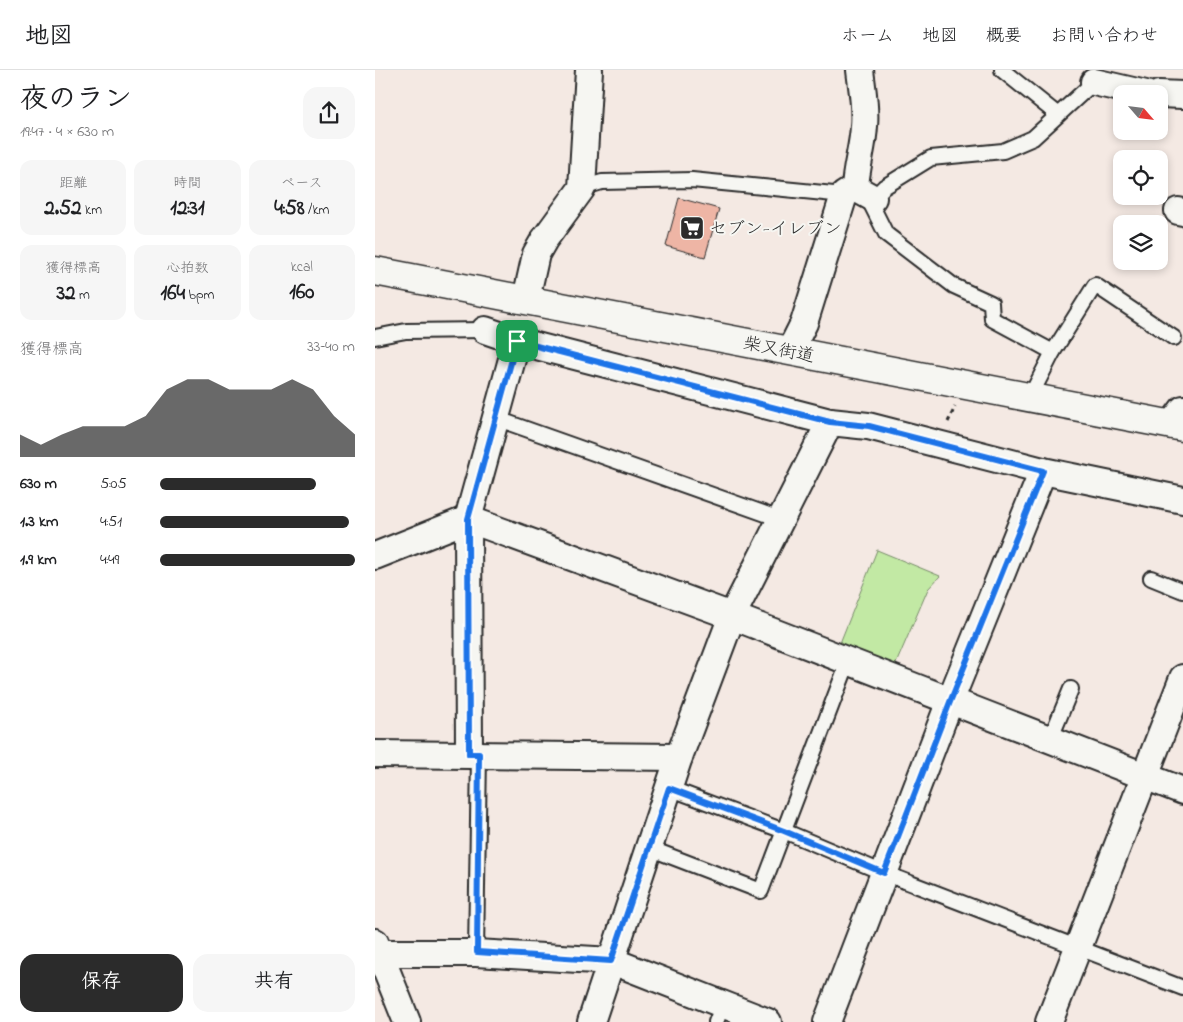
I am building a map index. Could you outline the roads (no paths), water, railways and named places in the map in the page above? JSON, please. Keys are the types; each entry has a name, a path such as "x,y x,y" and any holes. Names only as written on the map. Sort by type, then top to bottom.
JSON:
{"main road":[{"name":"柴又街道","path":"375,270 1030,397 1179,420"}],"street":[{"path":"526,299 536,254 582,188 589,70"},
{"path":"790,351 804,323 858,194 856,171 862,147 865,122 860,70"},
{"path":"1095,82 1113,86"},
{"path":"1168,94 1183,95"},
{"path":"485,330 517,341 830,422 869,426 1043,471 1183,500"},
{"path":"474,754 468,519 517,341"},
{"path":"591,1022 679,757 732,616 830,422"},
{"path":"827,1022 950,702 1043,471"},
{"path":"375,556 468,519 732,616 1183,791"},
{"path":"1049,1022 1183,678"},
{"path":"375,754 679,757"},
{"path":"407,1022 376,950 477,952 611,961 720,1013 768,1022"}],"lane":[{"path":"1002,70 1058,116"},
{"path":"582,188 602,182 692,180 858,194 884,187 931,158 1003,151 1033,138 1095,82"},
{"path":"858,194 872,206 886,234 953,286 991,303 992,319 1053,352"},
{"path":"1030,397 1053,352 1095,285 1174,338"},
{"path":"375,337 406,331 485,330"},
{"path":"495,418 780,519"},
{"path":"1151,578 1183,591"},
{"path":"649,848 761,892 848,662"},
{"path":"1050,740 1071,689"},
{"path":"474,754 477,952"},
{"path":"669,788 784,831 884,873 1183,988"}],"place":[{"name":"セブン-イレブン","path":"692,228"}]}
